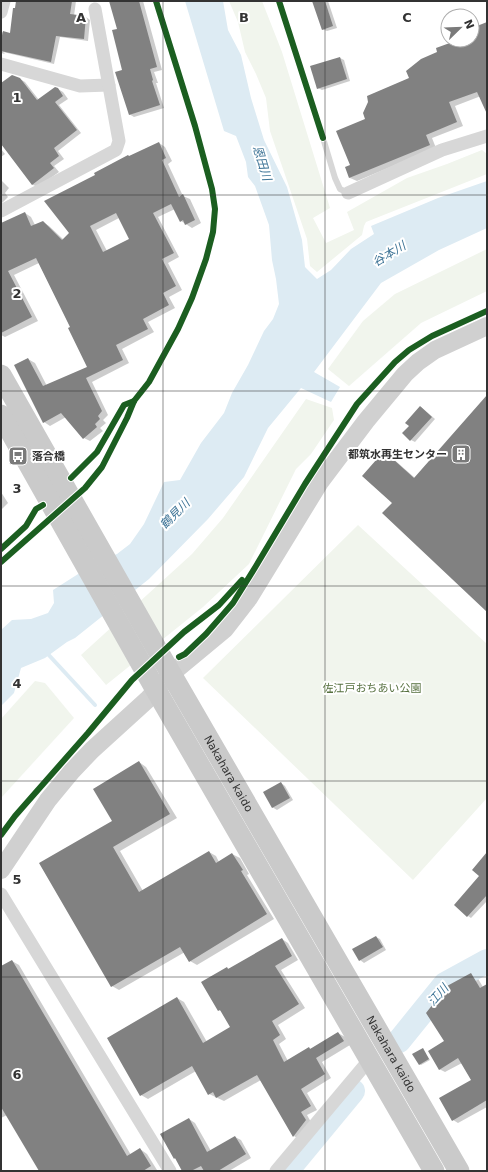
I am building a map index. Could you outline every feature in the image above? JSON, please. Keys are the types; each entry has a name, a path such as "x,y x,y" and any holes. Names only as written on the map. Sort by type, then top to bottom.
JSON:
{"main road":[{"name":"Nakahara kaido","path":"1,375 60,498 152,682 434,1171"},
{"name":"Nakahara kaido","path":"1,415 60,498 167,666 459,1171"}],"street":[{"path":"1,12 4,1"},
{"path":"1,211 116,150 119,141 95,9"},
{"path":"1,64 80,86 109,84"},
{"path":"348,193 442,150 487,136"},
{"path":"1,870 48,800 72,771 92,750 147,700 152,682 167,666 225,629 249,598 320,482 367,419 405,374 418,362 435,350 487,326"},
{"path":"1,894 170,1171"},
{"path":"276,1171 370,1059"}],"lane":[{"path":"323,138 340,189 348,193"}],"green space":[{"path":"229,1 262,1 282,52 330,208 313,218 326,243 354,230 347,212 407,178 482,150 487,154 487,174 366,222 362,235 317,272 310,266 307,239 270,131 266,98 245,52 238,22"},
{"path":"487,249 487,291 421,323 349,386 328,369 363,321 395,294"},
{"path":"306,399 332,408 334,420 311,454 296,469 249,564 203,607 106,685 81,655 192,554 223,518"},
{"name":"佐江戸おちあい公園","path":"358,525 487,644 487,798 413,880 203,678"},
{"path":"35,681 45,683 74,718 1,798 1,719"}],"water":[{"path":"185,1 223,1 228,30 241,55 251,98 264,140 287,187 302,240 305,267 317,279 331,270 351,249 374,234 371,226 438,198 487,181 487,228 439,250 381,283 314,372 340,387 331,402 301,388 268,428 244,477 208,519 149,579 75,638 45,658 21,668 14,693 1,706 1,630 12,620 31,619 48,613 54,603 53,590 97,562 117,554 130,544 144,524 164,482 180,480 201,443 224,413 232,393 248,365 264,331 273,319 279,304 272,260 269,225 255,186 248,177 246,162 236,136 224,131"}],"building":[{"path":"16,1 72,1 70,14 86,16 84,39 56,36 51,62 1,51 3,31 10,33 13,8 15,8"},
{"path":"109,1 139,1 157,67 150,69 152,81 160,105 129,115 115,72 122,70 112,30 117,29"},
{"path":"312,1 325,1 333,26 322,30"},
{"path":"487,22 487,114 477,92 449,102 457,122 426,135 430,145 349,178 345,167 350,165 336,131 365,119 363,113 368,102 367,96 409,78 406,71 421,59 437,52 436,48 440,47 440,48 480,48 480,25"},
{"path":"340,57 347,79 317,89 310,66"},
{"path":"12,75 20,78 37,100 55,87 58,88 63,96 55,102 77,130 54,148 59,156 50,163 54,168 32,185 1,144 1,83"},
{"path":"159,142 166,158 162,160 179,197 183,194 195,220 185,225 183,220 180,222 171,204 153,213 174,253 162,259 176,286 163,293 169,305 143,319 148,329 116,345 123,360 86,378 102,411 98,416 100,419 95,424 97,427 83,439 61,413 43,423 14,365 28,358 43,386 87,367 68,328 70,327 36,258 8,271 32,317 1,333 1,223 25,212 31,226 43,221 62,240 69,233 44,201 95,175 94,173 128,155 129,156","holes":["116,213 129,239 103,252 90,226"]},
{"name":"都筑水再生センター","path":"487,395 487,612 382,513 392,503 362,476 384,451 414,478"},
{"path":"420,406 432,417 410,441 402,433 409,426 405,423"},
{"path":"139,761 170,814 113,847 139,892 209,851 216,863 232,853 267,914 189,962 180,947 111,987 39,863 112,821 93,789"},
{"path":"281,782 290,798 272,808 263,792"},
{"path":"487,852 487,895 467,917 454,905 479,876 472,870"},
{"path":"376,936 383,947 359,961 352,949"},
{"path":"282,938 292,956 275,966 299,1004 272,1021 280,1035 273,1040 284,1062 309,1047 310,1049 338,1032 344,1041 316,1058 325,1074 301,1089 311,1106 301,1112 306,1120 293,1137 257,1075 216,1098 213,1092 208,1095 192,1066 140,1096 107,1038 177,997 203,1043 230,1027 220,1010 218,1011 201,982 227,967 228,969"},
{"path":"12,960 127,1156 140,1148 151,1166 143,1171 39,1171 1,1107 1,966"},
{"path":"471,973 480,988 487,984 487,1100 452,1121 439,1098 471,1080 458,1058 439,1070 428,1051 444,1041 426,1013 447,986"},
{"path":"423,1048 429,1059 419,1065 412,1054"},
{"path":"189,1118 207,1152 235,1136 246,1154 218,1171 204,1171 201,1166 191,1171 182,1171 160,1134"}],"waterway":[{"path":"46,652 95,705"},
{"name":"江川","path":"399,1041 445,984 487,961"},
{"name":"江川","path":"287,1171 353,1091"}],"cycle path":[{"path":"1,562 85,488 102,467 134,401 149,382 178,329 192,298 206,259 213,232 215,209 212,189 195,126 156,1"},
{"path":"279,1 323,138"},
{"path":"179,657 185,654 206,634 233,603 305,484 357,404 395,362 409,350 432,336 487,311"},
{"path":"71,478 97,452 124,405 134,401"},
{"path":"1,549 26,526 36,509 43,505"},
{"path":"1,835 15,816 88,733 132,680 184,632 219,605 242,580"}],"place":[{"name":"都筑水再生センター","path":"461,454"},
{"name":"落合橋","path":"18,456"}],"water label":[{"name":"恩田川","path":"262,163"},
{"name":"谷本川","path":"389,254"},
{"name":"鶴見川","path":"175,514"}]}
